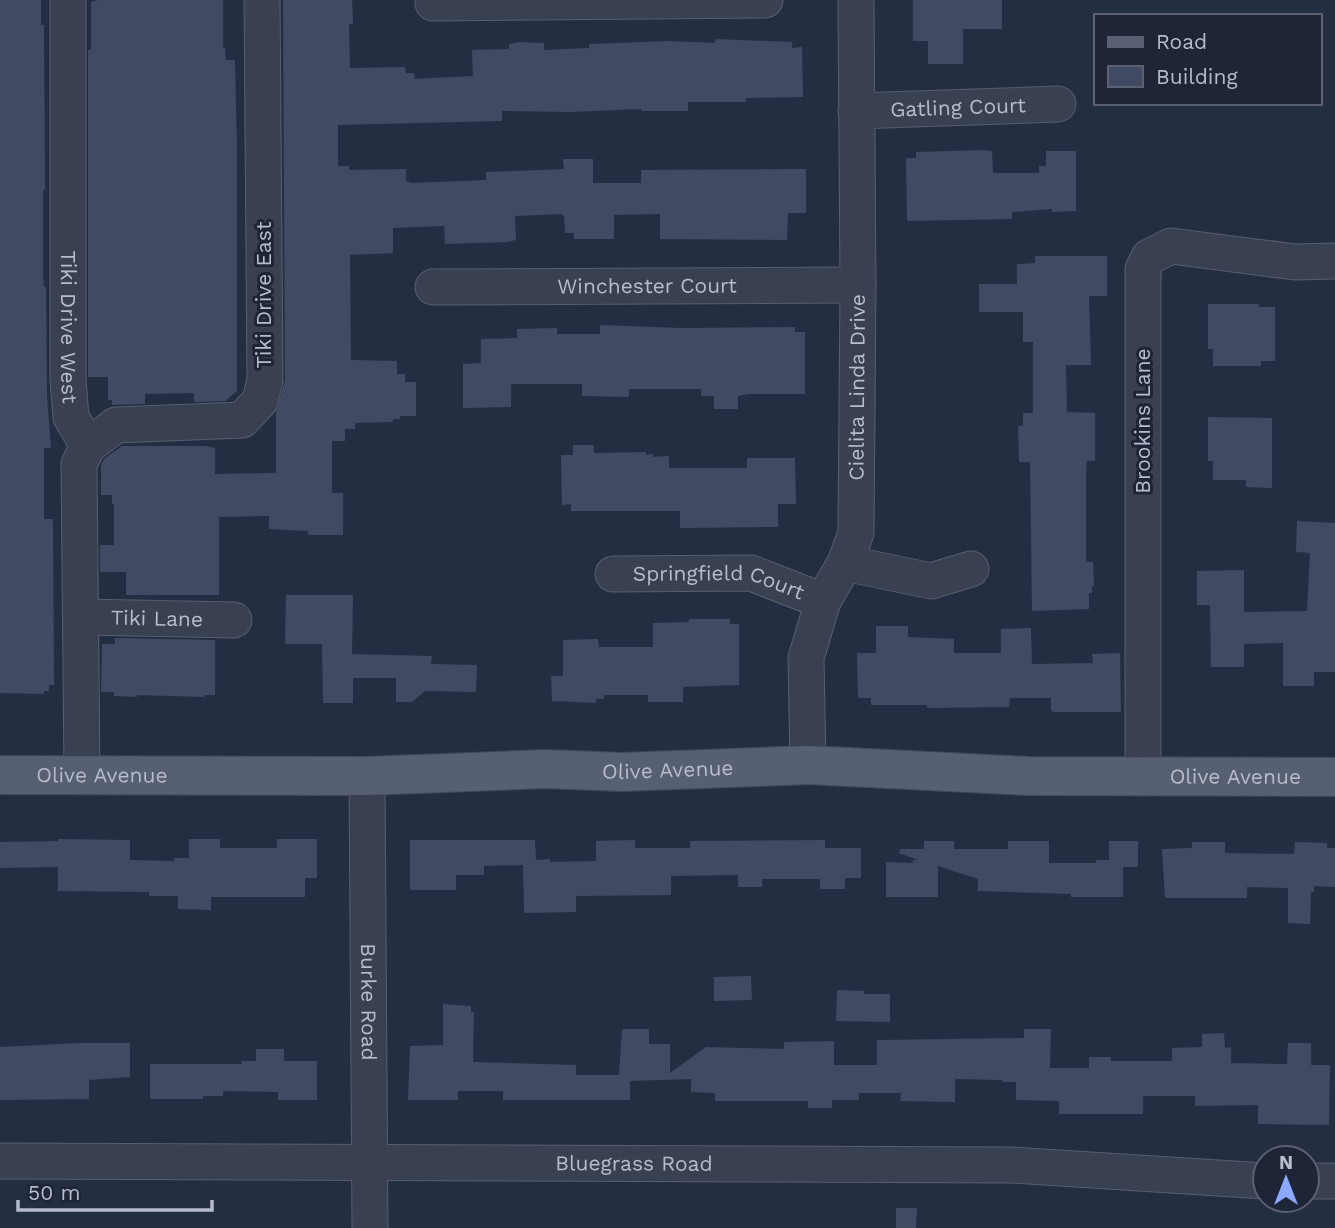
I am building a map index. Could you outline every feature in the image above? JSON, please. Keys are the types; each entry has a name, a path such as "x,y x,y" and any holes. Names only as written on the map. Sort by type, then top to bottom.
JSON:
{"main road":[{"name":"Olive Avenue","path":"0,775 367,776 546,769 622,772 808,765 1027,776 1335,777"}],"street":[{"name":"Tiki Drive West","path":"68,0 68,380 71,417 88,446"},
{"name":"Tiki Drive East","path":"88,446 116,425 242,420 260,401 265,380 262,0"},
{"path":"433,3 765,0"},
{"name":"Cielita Linda Drive","path":"808,765 806,658 823,601 845,563 856,533 856,0"},
{"name":"Gatling Court","path":"856,111 1058,104"},
{"name":"Brookins Lane","path":"1143,776 1143,269 1149,257 1171,246 1295,262 1335,261"},
{"name":"Winchester Court","path":"433,287 858,285"},
{"path":"82,775 79,464 88,446"},
{"path":"845,563 930,581 971,569"},
{"name":"Springfield Court","path":"612,574 751,573 823,601"},
{"name":"Tiki Lane","path":"82,617 234,620"},
{"name":"Burke Road","path":"367,776 370,1228"},
{"name":"Bluegrass Road","path":"0,1161 1011,1164 1251,1180"}],"building":[{"path":"0,0 41,0 41,25 44,25 43,274 46,287 47,396 51,448 44,448 44,519 53,519 54,685 49,685 49,691 44,691 44,694 0,693"},
{"path":"223,0 223,48 226,60 235,60 237,150 237,391 225,401 194,402 194,393 145,394 145,404 112,405 112,400 108,400 108,377 88,377 88,50 91,50 91,2"},
{"path":"283,0 352,0 353,24 349,24 350,68 405,67 406,73 414,73 415,79 473,76 472,50 509,49 509,44 519,42 544,43 544,50 589,48 589,44 669,41 715,43 715,39 792,42 792,48 802,47 803,97 746,98 746,102 688,102 688,111 502,111 502,121 338,125 338,166 349,166 349,170 406,169 406,181 411,183 486,180 486,172 564,169 563,159 593,159 593,183 641,183 641,170 806,169 806,213 788,213 787,240 660,239 660,214 614,215 614,239 574,239 574,233 565,233 564,216 561,214 515,216 516,240 507,242 445,244 444,226 393,228 393,253 350,255 351,360 397,361 397,374 405,374 405,382 416,382 416,416 400,416 400,419 393,419 393,422 355,423 355,429 345,429 345,441 332,441 332,493 343,493 343,535 308,535 308,531 269,529 269,516 219,517 219,595 126,595 126,572 100,572 100,545 114,545 112,495 101,495 101,466 104,459 122,446 206,446 215,448 215,474 276,473 276,412 285,380"},
{"path":"913,0 1002,0 1002,29 963,29 963,64 928,64 928,41 913,41"},
{"path":"992,151 993,173 1039,173 1039,166 1046,166 1046,151 1076,151 1076,211 1052,212 1052,209 1012,212 1012,219 907,221 906,158 916,158 916,152"},
{"path":"1035,256 1107,256 1107,296 1089,296 1091,365 1066,365 1067,412 1095,413 1095,461 1087,461 1086,474 1086,562 1093,562 1094,586 1092,593 1089,593 1089,609 1032,611 1030,462 1019,462 1018,426 1023,426 1023,413 1033,413 1033,342 1023,342 1023,312 979,312 979,284 1017,284 1017,264 1035,263"},
{"path":"1208,304 1259,304 1259,307 1275,307 1275,361 1261,361 1261,366 1213,366 1213,349 1208,349"},
{"path":"600,325 681,328 795,327 795,332 805,332 805,394 748,394 738,396 738,409 714,409 714,396 701,396 701,389 629,389 629,397 582,396 582,384 511,384 511,407 463,408 463,364 481,363 481,339 517,338 517,329 557,328 557,334 600,334"},
{"path":"1208,417 1272,418 1272,488 1246,487 1246,480 1213,480 1213,461 1208,461"},
{"path":"573,445 594,445 594,453 646,452 646,455 653,454 653,457 669,456 669,468 747,468 747,458 795,458 796,504 778,504 778,527 680,528 680,511 571,511 571,504 562,505 561,455 573,455"},
{"path":"1297,521 1335,523 1335,672 1314,672 1314,686 1283,686 1283,643 1244,644 1244,667 1211,667 1210,605 1197,605 1197,571 1244,570 1244,612 1307,611 1310,553 1296,552"},
{"path":"286,595 353,595 352,654 432,656 431,664 477,665 476,692 425,691 412,702 396,702 396,678 353,678 353,703 323,703 322,644 285,644"},
{"path":"689,619 730,619 730,624 739,624 739,685 683,687 683,702 648,702 648,695 604,695 604,699 596,699 596,703 552,701 551,676 563,676 563,640 598,639 599,647 653,647 653,623 689,622"},
{"path":"876,626 908,626 908,637 954,639 954,653 1001,653 1001,629 1031,628 1032,664 1093,663 1092,654 1120,653 1121,712 1053,712 1051,698 1010,698 1009,707 927,708 927,705 871,705 871,698 858,698 857,653 876,653"},
{"path":"115,638 215,640 215,695 137,697 114,696 114,692 101,692 102,644 115,644"},
{"path":"58,839 130,840 130,860 174,861 174,858 189,858 189,839 220,839 220,848 277,848 277,839 317,839 317,878 305,878 305,897 211,897 211,910 178,909 178,896 149,896 149,892 58,891 58,867 0,868 0,842"},
{"path":"410,840 535,840 536,860 550,859 550,862 596,861 596,841 635,840 635,848 690,848 690,841 825,840 825,848 861,848 861,878 845,878 845,889 820,889 820,879 762,879 762,887 738,887 738,875 671,876 671,895 576,896 576,912 524,913 523,865 484,866 484,875 456,875 456,890 410,890"},
{"path":"924,841 954,841 954,849 1008,849 1008,841 1049,841 1049,863 1096,863 1096,860 1109,860 1109,841 1138,841 1138,867 1123,867 1123,897 1071,897 1071,894 978,891 978,879 938,866 938,897 886,897 886,862 913,863 913,860 919,860 899,853 900,849 924,849"},
{"path":"1192,842 1225,842 1225,853 1294,854 1295,842 1327,843 1327,848 1335,848 1335,887 1314,886 1314,892 1311,892 1310,924 1288,923 1288,888 1247,887 1247,898 1165,898 1162,849 1192,848"},
{"path":"751,976 752,1000 714,1001 714,977"},
{"path":"837,990 890,994 890,1022 836,1021"},
{"path":"443,1004 471,1006 471,1012 474,1012 473,1062 576,1065 576,1075 619,1075 622,1029 649,1029 649,1044 670,1044 670,1073 706,1047 784,1049 784,1042 834,1041 834,1065 877,1065 877,1040 1024,1038 1024,1029 1051,1029 1050,1068 1089,1068 1089,1057 1111,1057 1111,1061 1172,1061 1172,1048 1202,1047 1202,1034 1224,1033 1225,1048 1231,1047 1231,1063 1287,1064 1288,1043 1311,1043 1311,1065 1330,1065 1329,1125 1258,1124 1258,1105 1195,1106 1195,1096 1143,1096 1143,1114 1059,1114 1059,1101 1016,1100 1016,1082 1002,1080 955,1079 955,1102 900,1101 901,1093 859,1093 859,1100 832,1100 832,1108 808,1108 808,1101 715,1101 715,1093 691,1092 691,1079 630,1081 630,1100 503,1100 503,1091 458,1091 458,1100 408,1100 410,1046 443,1045"},
{"path":"130,1043 130,1077 89,1080 89,1099 0,1100 0,1047"},
{"path":"256,1049 284,1049 284,1061 317,1061 317,1100 278,1100 278,1092 223,1091 223,1096 203,1096 203,1099 150,1099 150,1064 242,1064 242,1061 256,1061"},
{"path":"896,1208 917,1208 916,1228 896,1228"}]}
